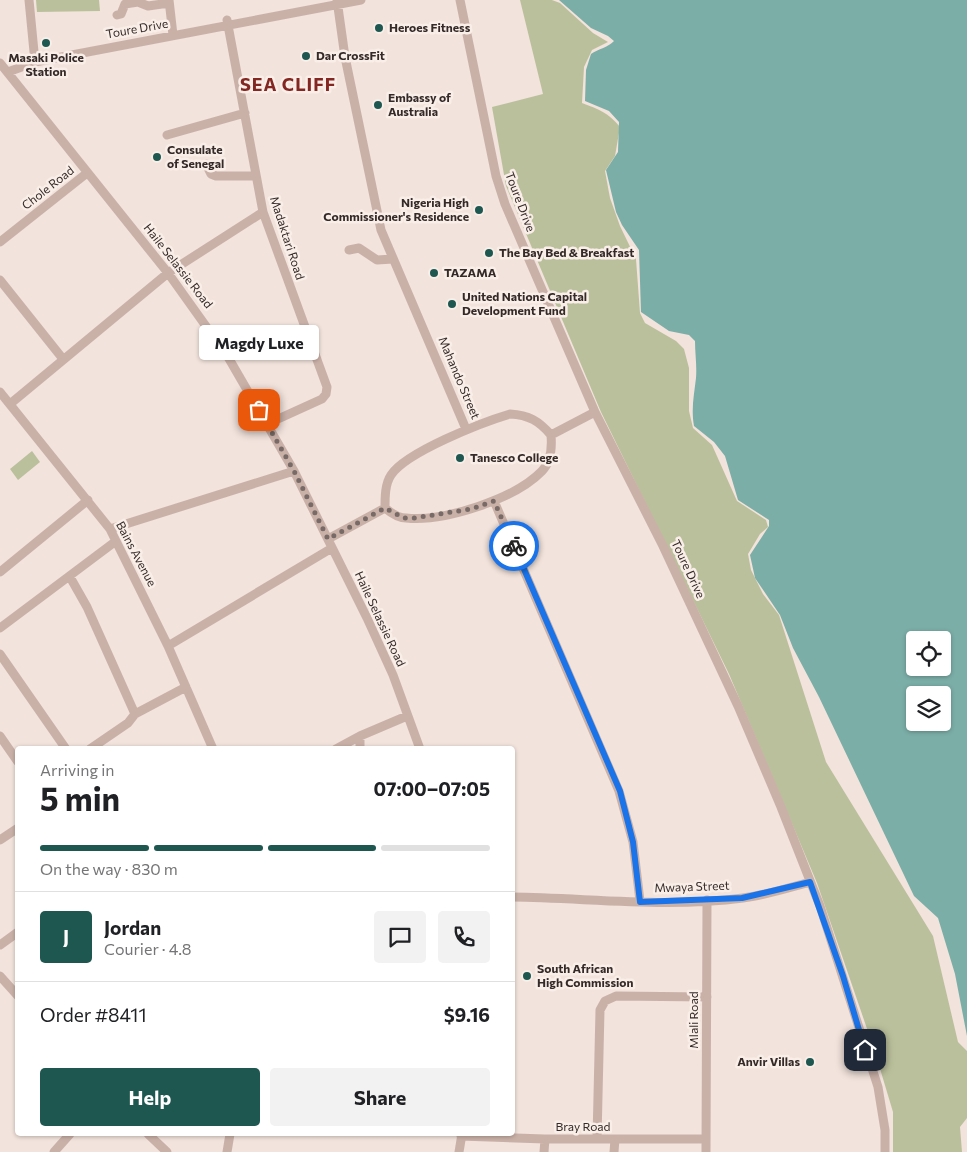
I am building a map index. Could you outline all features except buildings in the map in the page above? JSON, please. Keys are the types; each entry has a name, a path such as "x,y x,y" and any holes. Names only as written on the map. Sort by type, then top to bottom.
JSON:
{"street":[{"path":"29,0 35,62"},
{"name":"Toure Drive","path":"8,72 35,62 337,2 361,0"},
{"name":"Toure Drive","path":"460,0 496,176 505,204 596,412 663,546 738,706 810,882 878,1087 885,1130 885,1152"},
{"path":"117,15 121,14 123,5 130,2 148,6 169,1 172,35"},
{"name":"Mahando Street","path":"337,2 345,57 377,214 393,259 466,429 510,414 522,414 538,421 551,435"},
{"name":"Madaktari Road","path":"228,23 263,212 327,390 322,399 267,424"},
{"name":"Haile Selassie Road","path":"0,63 168,273 225,352 294,471 330,543 386,658 419,746"},
{"path":"167,135 244,113"},
{"path":"206,164 211,174 216,176 256,176"},
{"name":"Chole Road","path":"0,242 87,173"},
{"path":"10,404 168,273 263,212"},
{"path":"349,250 359,248 377,260 393,259"},
{"path":"0,280 63,359"},
{"name":"Bains Avenue","path":"0,392 110,529 168,646 212,746"},
{"path":"385,508 404,518 414,518 471,509 494,501 543,470 551,451 551,435 596,412"},
{"path":"385,508 386,488 392,474 402,465 466,429"},
{"path":"110,529 294,471"},
{"path":"0,572 88,500"},
{"path":"494,501 620,791 633,842 640,902"},
{"path":"168,646 385,508"},
{"path":"0,628 116,541"},
{"path":"70,577 87,606 135,714"},
{"path":"0,654 64,746"},
{"path":"94,746 128,723 135,714 186,688"},
{"path":"342,746 407,716"},
{"path":"0,736 15,758"},
{"path":"360,736 360,746"},
{"path":"0,840 15,830"},
{"name":"Mwaya Street","path":"515,897 640,902 707,900 742,898 810,882"},
{"name":"Mlali Road","path":"706,1152 707,900"},
{"path":"0,945 15,934"},
{"path":"0,976 15,993"},
{"path":"597,1139 600,1010 606,1001 616,996 707,997"},
{"path":"54,1152 68,1136"},
{"path":"150,1136 167,1152"},
{"path":"227,1152 230,1136"},
{"path":"459,1152 462,1136"},
{"name":"Bray Road","path":"482,1136 544,1139 705,1139"},
{"path":"544,1139 544,1152"},
{"path":"614,1152 615,1139"}],"green space":[{"path":"36,0 99,0 100,11 37,12"},
{"path":"520,0 552,0 560,3 593,33 608,42 592,50 584,67 582,103 603,112 620,127 615,156 605,171 610,198 620,226 636,259 640,313 645,323 676,341 684,349 689,368 689,411 693,428 712,445 737,501 766,520 768,527 760,534 748,554 751,570 763,594 779,615 826,762 933,936 958,1042 967,1051 967,1118 960,1127 962,1152 893,1152 893,1112 875,1052 817,883 729,674 601,412 506,186 492,107 543,94"},
{"path":"32,451 40,462 18,480 10,469"}],"water":[{"path":"559,0 967,0 967,1036 955,974 938,918 914,896 819,697 793,648 780,615 755,578 750,555 769,526 769,520 738,500 725,456 714,442 694,426 695,341 689,335 669,331 641,312 639,250 622,225 616,212 606,170 618,152 619,122 609,111 585,101 586,70 591,54 614,41 591,28"}],"way so far":[{"path":"259,410 294,471 328,539 385,508 392,514 404,518 414,518 482,507 494,501 514,546"}],"place":[{"name":"Heroes Fitness","path":"379,28"},
{"name":"Masaki Police Station","path":"46,43"},
{"name":"Dar CrossFit","path":"306,56"},
{"name":"Embassy of Australia","path":"378,105"},
{"name":"Consulate of Senegal","path":"157,157"},
{"name":"Nigeria High Commissioner's Residence","path":"479,210"},
{"name":"The Bay Bed & Breakfast","path":"489,253"},
{"name":"TAZAMA","path":"434,273"},
{"name":"United Nations Capital Development Fund","path":"452,304"},
{"name":"Magdy Luxe","path":"259,410"},
{"name":"Tanesco College","path":"460,458"},
{"name":"South African High Commission","path":"527,976"},
{"name":"Anvir Villas","path":"810,1062"}],"district":[{"name":"SEA CLIFF","path":"288,85"}],"route":[{"path":"514,546 620,791 633,842 640,902 742,898 810,882 843,976 865,1050"}]}
